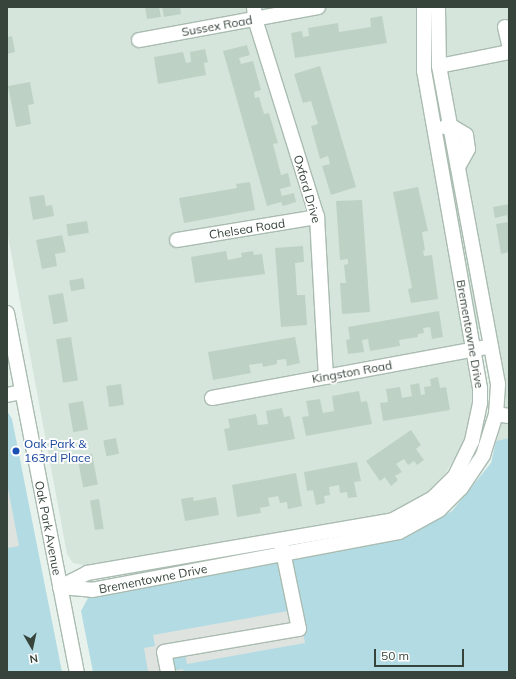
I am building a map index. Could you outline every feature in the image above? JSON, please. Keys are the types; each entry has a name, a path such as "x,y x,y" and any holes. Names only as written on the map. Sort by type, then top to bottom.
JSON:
{"street":[{"name":"Sussex Road","path":"139,40 255,13 318,7"},
{"name":"Brementowne Drive","path":"60,587 87,573 281,538 358,527 393,520 433,498 455,476 472,441 480,402 474,350 433,129 424,71 424,7"},
{"name":"Brementowne Drive","path":"60,587 92,590 361,541 399,532 439,510 461,488 483,455 502,415 492,346 440,66 438,7"},
{"name":"Oxford Drive","path":"255,13 317,217 326,377"},
{"path":"505,27 509,45"},
{"path":"440,66 509,52"},
{"path":"433,129 450,126"},
{"name":"Chelsea Road","path":"177,240 317,217"},
{"name":"Oak Park Avenue","path":"7,312 21,392 77,672"},
{"name":"Kingston Road","path":"212,398 492,346"},
{"path":"7,395 21,392"},
{"path":"358,527 361,541"},
{"path":"168,672 164,652 299,629 281,538"}],"shaded area":[{"path":"7,7 509,7 509,438 496,441 503,398 494,326 463,332 473,382 473,404 468,430 461,448 444,475 423,496 402,509 377,518 94,567 73,563 67,554 7,231"},
{"path":"7,411 12,419 62,672 7,672"},
{"path":"509,438 509,672 93,672 81,611 88,598 398,540 452,511 491,463 496,441"},
{"path":"7,483 19,546 7,548"},
{"path":"299,609 305,643 187,664 185,654 169,656 172,671 183,669 184,672 148,672 144,648 155,646 153,635"}],"building":[{"path":"145,7 159,7 161,17 147,19"},
{"path":"162,7 180,7 181,14 164,17"},
{"path":"382,16 387,43 295,58 291,33 302,31 303,37 309,36 308,28 338,23 339,32 371,27 370,18"},
{"path":"12,36 15,52 7,54 7,37"},
{"path":"247,45 250,55 239,58 241,64 253,61 261,90 254,92 255,98 259,97 264,114 269,113 278,143 273,144 281,175 288,173 291,186 280,189 282,196 294,193 296,202 283,206 281,202 267,206 223,51"},
{"path":"205,49 208,62 204,63 206,75 158,84 154,57 183,52 186,63 191,62 190,52"},
{"path":"320,66 356,187 331,195 322,166 330,164 328,156 320,159 311,126 318,124 311,101 303,103 294,74"},
{"path":"30,82 34,104 28,105 31,124 16,127 8,86"},
{"path":"250,182 255,210 184,223 179,198 237,188 236,184"},
{"path":"418,187 428,231 422,232 425,250 423,251 424,256 432,255 438,299 411,303 408,289 412,288 393,192"},
{"path":"44,195 46,206 52,205 54,216 33,220 29,197"},
{"path":"362,200 370,312 342,314 340,283 346,283 344,265 348,264 348,259 340,260 336,201"},
{"path":"509,204 509,252 501,254 496,224 508,222 507,215 495,218 493,207"},
{"path":"87,221 89,233 68,236 66,224"},
{"path":"62,235 66,252 55,254 57,266 42,269 36,240"},
{"path":"303,246 304,262 295,263 297,295 305,295 307,325 281,327 275,248"},
{"path":"226,251 228,260 242,257 241,253 253,251 254,255 262,254 265,274 195,283 191,257"},
{"path":"83,278 85,289 71,291 69,280"},
{"path":"63,293 68,322 53,324 48,296"},
{"path":"439,311 443,337 432,339 430,327 423,328 424,333 418,334 418,337 399,340 400,346 370,351 368,339 362,340 364,352 348,354 346,340 350,339 348,327"},
{"path":"71,337 78,380 63,383 56,339"},
{"path":"295,337 300,363 287,366 286,359 277,360 277,364 263,367 262,363 249,365 251,373 213,380 208,352"},
{"path":"438,377 440,388 446,387 450,410 383,421 380,403 388,402 386,389 400,387 402,398 412,396 410,385 419,383 421,395 425,394 424,387 431,386 430,379"},
{"path":"121,384 124,405 109,407 106,386"},
{"path":"359,391 361,402 367,401 372,424 306,436 302,417 309,416 306,401 320,399 323,413 334,411 332,396"},
{"path":"83,401 88,430 73,432 68,404"},
{"path":"282,408 284,417 290,416 295,439 228,451 224,429 230,428 228,419 256,414 258,425 268,424 266,411"},
{"path":"411,430 421,445 416,449 424,460 417,465 414,461 408,465 404,459 396,464 402,472 395,476 398,480 391,486 385,477 380,481 366,461"},
{"path":"116,438 119,454 106,456 103,440"},
{"path":"92,454 98,484 83,487 77,457"},
{"path":"357,462 361,481 354,482 357,497 348,498 347,492 340,493 339,485 329,487 330,495 324,496 325,503 316,505 313,490 307,491 304,472"},
{"path":"296,473 302,506 288,509 287,502 280,503 278,496 268,498 270,506 260,508 261,513 237,517 232,485"},
{"path":"193,497 194,501 216,497 219,515 185,521 181,499"},
{"path":"99,499 104,529 95,530 90,500"}],"place":[{"name":"Oak Park & 163rd Place","path":"16,451"}]}
